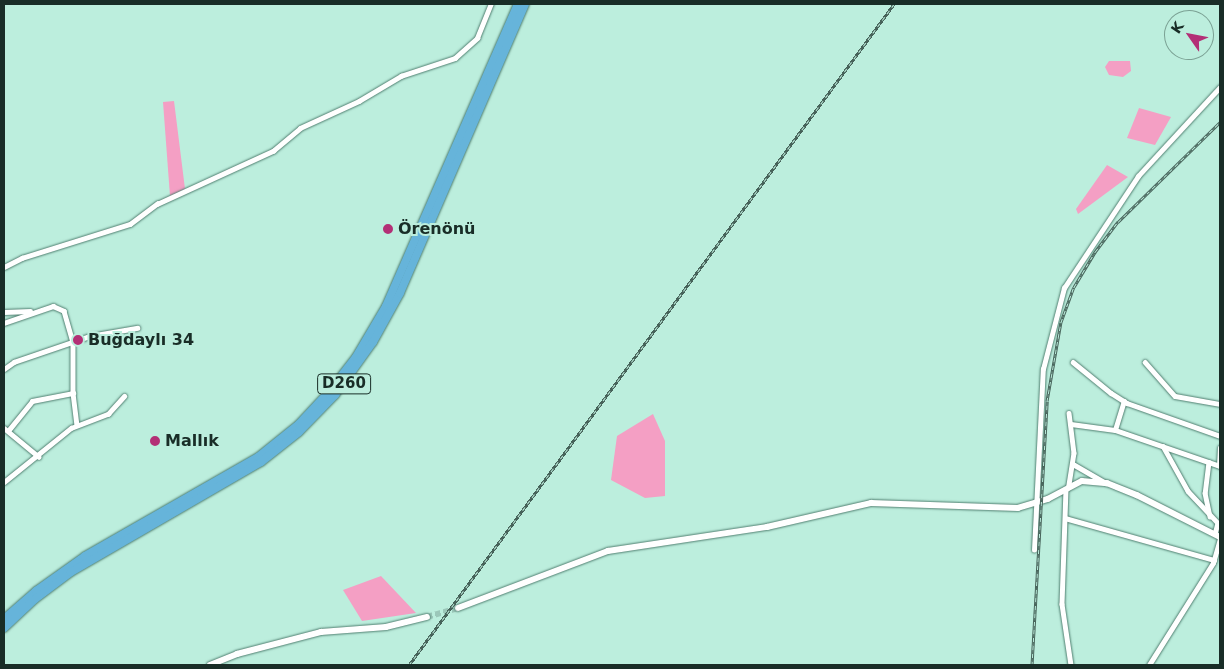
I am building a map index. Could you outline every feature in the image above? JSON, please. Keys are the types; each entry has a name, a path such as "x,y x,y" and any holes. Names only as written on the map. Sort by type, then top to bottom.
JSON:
{"highway":[{"name":"D260","path":"4,619 36,591 85,556 253,460 299,424 333,388 386,306 518,4"},
{"name":"D260","path":"4,628 35,599 71,572 261,462 299,432 335,395 370,347 400,293 525,4"}],"street":[{"path":"4,267 22,258 136,222 157,204 272,151 300,128 359,101 401,76 455,58 477,38 491,4"},
{"path":"1034,550 1038,502 1043,369 1064,288 1138,176 1220,87"},
{"path":"4,323 55,306 62,308 73,342 73,393 77,425"},
{"path":"4,312 36,312"},
{"path":"4,369 14,362 103,332 137,328"},
{"path":"1073,362 1124,401 1220,436"},
{"path":"1145,362 1175,396 1220,404"},
{"path":"39,457 6,429 32,401 73,393"},
{"path":"5,479 39,457 77,425 105,416 124,396"},
{"path":"1115,430 1124,401"},
{"path":"1069,413 1073,464 1068,487 1065,518 1062,604 1071,665"},
{"path":"1071,424 1115,430 1220,466 1220,448"},
{"path":"1149,665 1214,560 1218,536 1218,524 1188,491 1163,446"},
{"path":"1209,462 1205,493 1210,516"},
{"path":"1073,464 1107,484 1137,495 1218,536"},
{"path":"458,608 602,552 767,527 848,506 889,502 1018,508 1038,502 1085,481 1107,484"},
{"path":"1065,518 1214,560"},
{"path":"210,665 237,654 321,632 386,627 427,617"}],"shaded area":[{"path":"1109,61 1130,61 1131,71 1123,77 1109,75 1105,67"},
{"path":"174,101 185,189 170,196 163,102"},
{"path":"1139,108 1171,117 1155,145 1127,138"},
{"path":"1107,165 1128,177 1078,214 1076,209"},
{"path":"653,414 665,441 665,496 645,498 611,480 617,436"},
{"path":"381,576 416,613 362,621 343,590"}],"tunnel":[{"path":"427,617 458,608"}],"railway":[{"path":"409,665 894,4"},
{"path":"1032,665 1047,401 1061,322 1074,287 1095,252 1118,222 1220,122"}],"place":[{"name":"Örenönü","path":"388,229"},
{"name":"Buğdaylı 34","path":"78,340"},
{"name":"Mallık","path":"155,441"}]}
